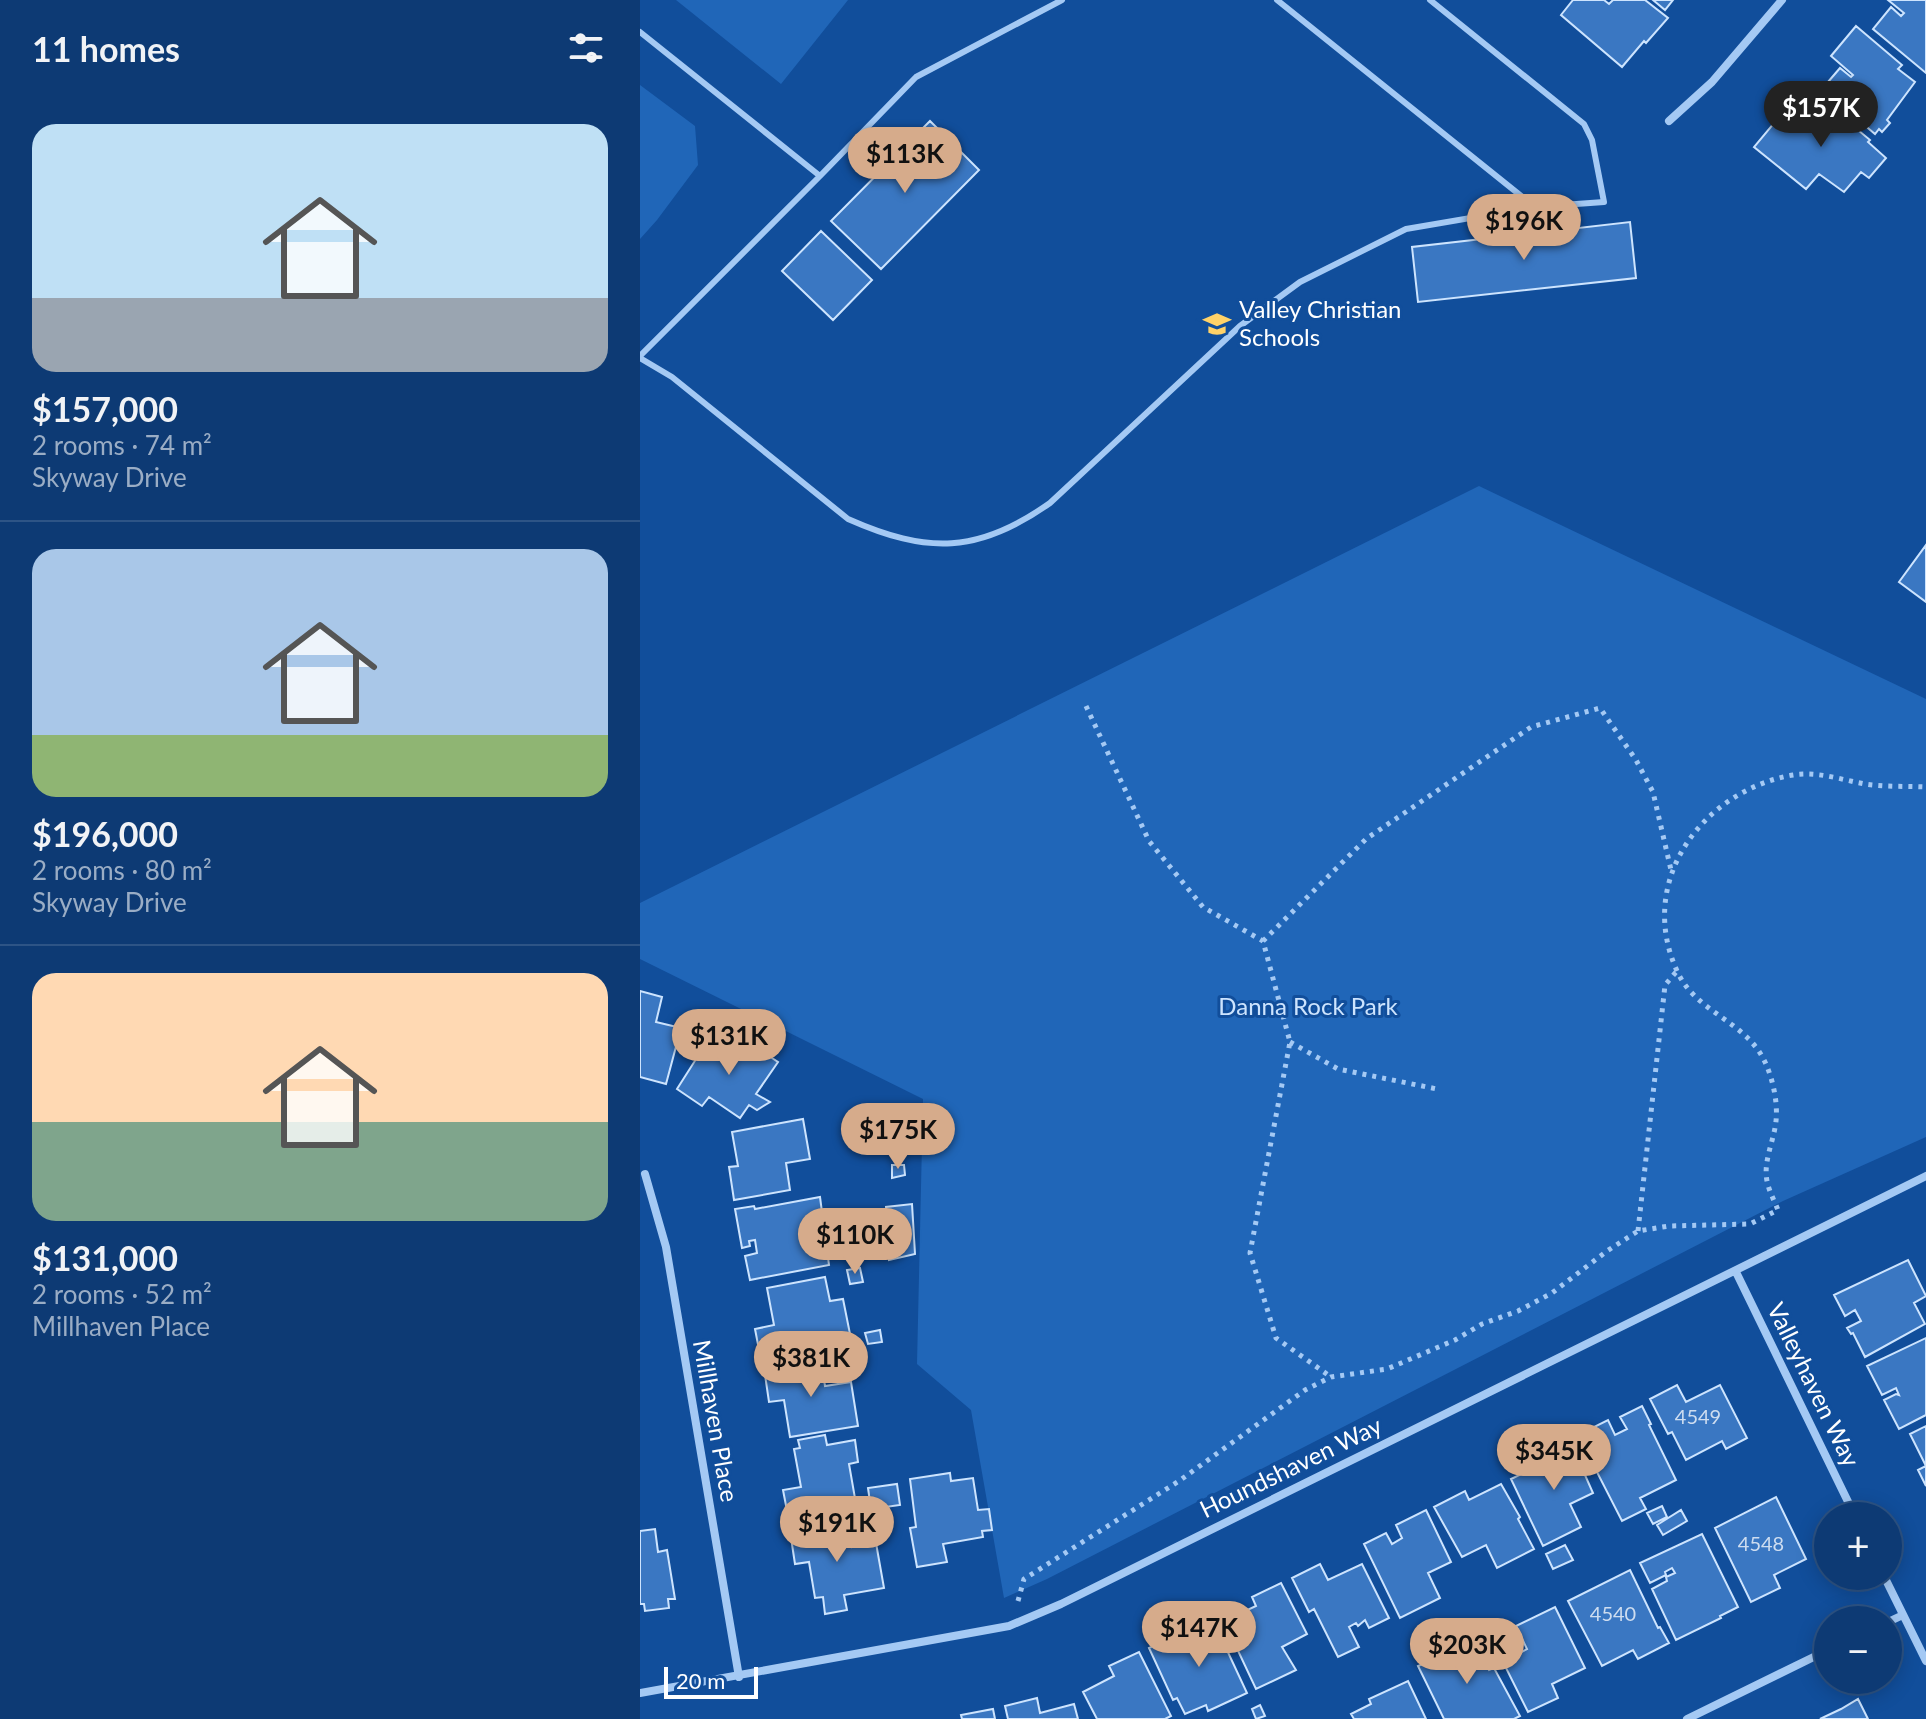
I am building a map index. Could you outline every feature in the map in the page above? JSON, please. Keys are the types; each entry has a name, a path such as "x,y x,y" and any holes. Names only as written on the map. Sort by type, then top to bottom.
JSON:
{"street":[{"path":"1669,121 1712,82 1782,0"},
{"name":"Millhaven Place","path":"645,1174 666,1247 739,1677"},
{"name":"Houndshaven Way","path":"640,1693 1009,1626 1061,1604 1926,1176"},
{"name":"Valleyhaven Way","path":"1736,1272 1848,1502"},
{"path":"1891,1590 1926,1661"},
{"path":"1687,1719 1814,1657"}],"lane":[{"path":"1062,0 916,77 640,357 672,377 848,519 881,534 910,542 948,543 983,539 1020,524 1050,503 1240,326 1300,282 1406,229 1535,207 1604,202 1592,140 1584,124 1430,0"},
{"path":"1277,0 1535,207"},
{"path":"640,32 820,176"}],"path":[{"path":"1086,706 1149,841 1203,907 1263,941 1290,1042 1250,1253 1276,1338 1331,1377"},
{"path":"1263,941 1366,839 1531,727 1600,708 1636,760 1653,792 1671,870"},
{"path":"1009,1626 1024,1579 1179,1481 1250,1432 1279,1407 1331,1377 1387,1369 1455,1340 1482,1324 1518,1311 1552,1293 1638,1231 1669,1226 1750,1224 1778,1210 1767,1181 1766,1168 1776,1112 1772,1081 1758,1048 1740,1029 1700,1003 1686,988 1677,971 1665,939 1665,897 1671,870 1693,834 1716,808 1752,787 1795,775 1827,775 1867,784 1926,787"},
{"path":"1638,1231 1665,985 1677,971"},
{"path":"1290,1042 1338,1069 1437,1089"}],"green space":[{"path":"676,0 848,0 781,84"},
{"path":"640,85 695,126 698,165 640,239"},
{"name":"Danna Rock Park","path":"1479,486 1926,699 1926,1137 1783,1201 1047,1579 1004,1598 971,1410 917,1364 923,1099 640,959 640,903"}],"building":[{"path":"1573,0 1604,0 1609,4 1613,0 1645,0 1668,18 1622,67 1561,15"},
{"path":"1653,0 1673,0 1665,10"},
{"path":"1888,0 1926,0 1926,73 1873,29 1891,7 1901,16 1904,13"},
{"path":"1856,26 1902,65 1898,69 1915,82 1887,120 1890,123 1882,132 1879,129 1875,134 1822,89 1840,68 1851,77 1853,75 1831,56"},
{"path":"1823,101 1870,140 1868,142 1886,158 1869,178 1861,172 1844,192 1819,174 1806,189 1754,147 1780,116 1797,131"},
{"path":"930,121 979,170 881,269 831,221"},
{"path":"1630,222 1636,278 1418,302 1412,247"},
{"path":"821,231 872,280 833,320 782,271"},
{"path":"1926,545 1926,602 1899,582"},
{"path":"640,991 662,997 656,1022 681,1028 666,1084 640,1077"},
{"path":"720,1033 752,1055 757,1048 778,1062 756,1094 770,1102 757,1110 749,1105 740,1118 709,1097 702,1106 677,1089 698,1056 703,1059"},
{"path":"803,1119 810,1159 786,1163 790,1190 734,1200 729,1167 738,1166 732,1132"},
{"path":"892,1165 904,1165 905,1175 892,1178"},
{"path":"820,1197 829,1265 750,1280 745,1256 757,1253 755,1240 749,1241 750,1246 742,1248 735,1209 754,1206 755,1209"},
{"path":"912,1204 915,1254 889,1260 886,1207"},
{"path":"1908,1260 1926,1296 1914,1303 1925,1324 1865,1357 1853,1333 1847,1328 1861,1321 1855,1310 1845,1316 1834,1295"},
{"path":"860,1268 863,1282 850,1284 847,1270"},
{"path":"825,1277 830,1301 843,1299 850,1334 809,1342 810,1349 800,1353 761,1360 755,1329 774,1325 767,1288"},
{"path":"880,1330 882,1342 868,1344 865,1333"},
{"path":"1926,1338 1926,1415 1899,1429 1884,1400 1899,1395 1896,1388 1882,1395 1867,1366"},
{"path":"821,1361 825,1386 851,1382 858,1426 790,1437 784,1400 769,1402 764,1368"},
{"path":"1677,1385 1686,1402 1720,1385 1747,1438 1726,1449 1722,1441 1686,1460 1650,1399"},
{"path":"1642,1406 1676,1480 1640,1498 1646,1509 1622,1521 1578,1435 1608,1420 1615,1435 1627,1429 1620,1417"},
{"path":"1926,1426 1926,1466 1910,1434"},
{"path":"825,1435 827,1445 855,1440 858,1462 849,1464 856,1504 833,1509 833,1513 789,1521 783,1490 801,1487 794,1449 800,1448 798,1440"},
{"path":"1569,1439 1593,1493 1570,1504 1581,1527 1543,1546 1511,1479 1543,1464 1538,1454"},
{"path":"1926,1466 1926,1486 1918,1470"},
{"path":"950,1473 951,1481 973,1478 978,1510 989,1509 992,1530 982,1531 983,1537 943,1544 947,1562 917,1567 910,1528 916,1527 910,1479"},
{"path":"897,1484 900,1505 871,1509 868,1488"},
{"path":"1501,1484 1534,1549 1497,1568 1486,1545 1462,1557 1434,1507 1465,1491 1469,1500"},
{"path":"1776,1497 1806,1559 1774,1575 1780,1588 1751,1602 1715,1528"},
{"path":"1662,1506 1667,1517 1653,1524 1647,1513"},
{"path":"1426,1510 1451,1562 1428,1573 1440,1598 1400,1618 1364,1544 1386,1533 1392,1544 1402,1538 1396,1525"},
{"path":"1681,1510 1687,1521 1663,1535 1657,1525"},
{"path":"848,1522 852,1547 876,1543 884,1588 844,1595 847,1610 825,1614 823,1597 815,1598 809,1562 795,1564 790,1531"},
{"path":"655,1529 658,1552 667,1550 675,1599 668,1599 669,1608 645,1611 644,1604 640,1604 640,1531"},
{"path":"1702,1534 1738,1607 1676,1640 1652,1589 1675,1573 1672,1568 1665,1572 1666,1575 1650,1583 1640,1563"},
{"path":"1565,1545 1573,1560 1553,1569 1546,1554"},
{"path":"1320,1564 1328,1580 1362,1564 1389,1618 1369,1628 1365,1620 1358,1626 1356,1623 1349,1627 1359,1647 1338,1657 1314,1609 1309,1612 1292,1578"},
{"path":"1630,1570 1658,1628 1669,1643 1638,1659 1633,1650 1602,1666 1568,1601"},
{"path":"1281,1583 1307,1634 1282,1647 1296,1670 1256,1689 1224,1621 1256,1606 1252,1597"},
{"path":"1555,1607 1585,1668 1552,1684 1558,1698 1528,1712 1503,1662 1527,1649 1516,1626"},
{"path":"1212,1618 1247,1693 1208,1711 1206,1705 1185,1714 1177,1698 1173,1700 1149,1648 1179,1634 1184,1646 1196,1640 1190,1629"},
{"path":"1475,1641 1489,1670 1494,1668 1520,1716 1514,1719 1444,1719 1418,1666"},
{"path":"1139,1652 1171,1716 1165,1719 1097,1719 1083,1692 1114,1676 1109,1666"},
{"path":"1408,1681 1426,1719 1354,1719 1351,1714 1371,1704 1369,1699"},
{"path":"1037,1698 1040,1713 1074,1704 1078,1719 1008,1719 1005,1706"},
{"path":"1858,1699 1868,1719 1820,1719 1841,1709"},
{"path":"1260,1705 1265,1716 1256,1719 1252,1709"},
{"path":"993,1709 995,1719 962,1719 961,1715"}],"place":[{"name":"Valley Christian Schools","path":"1217,324"}]}
